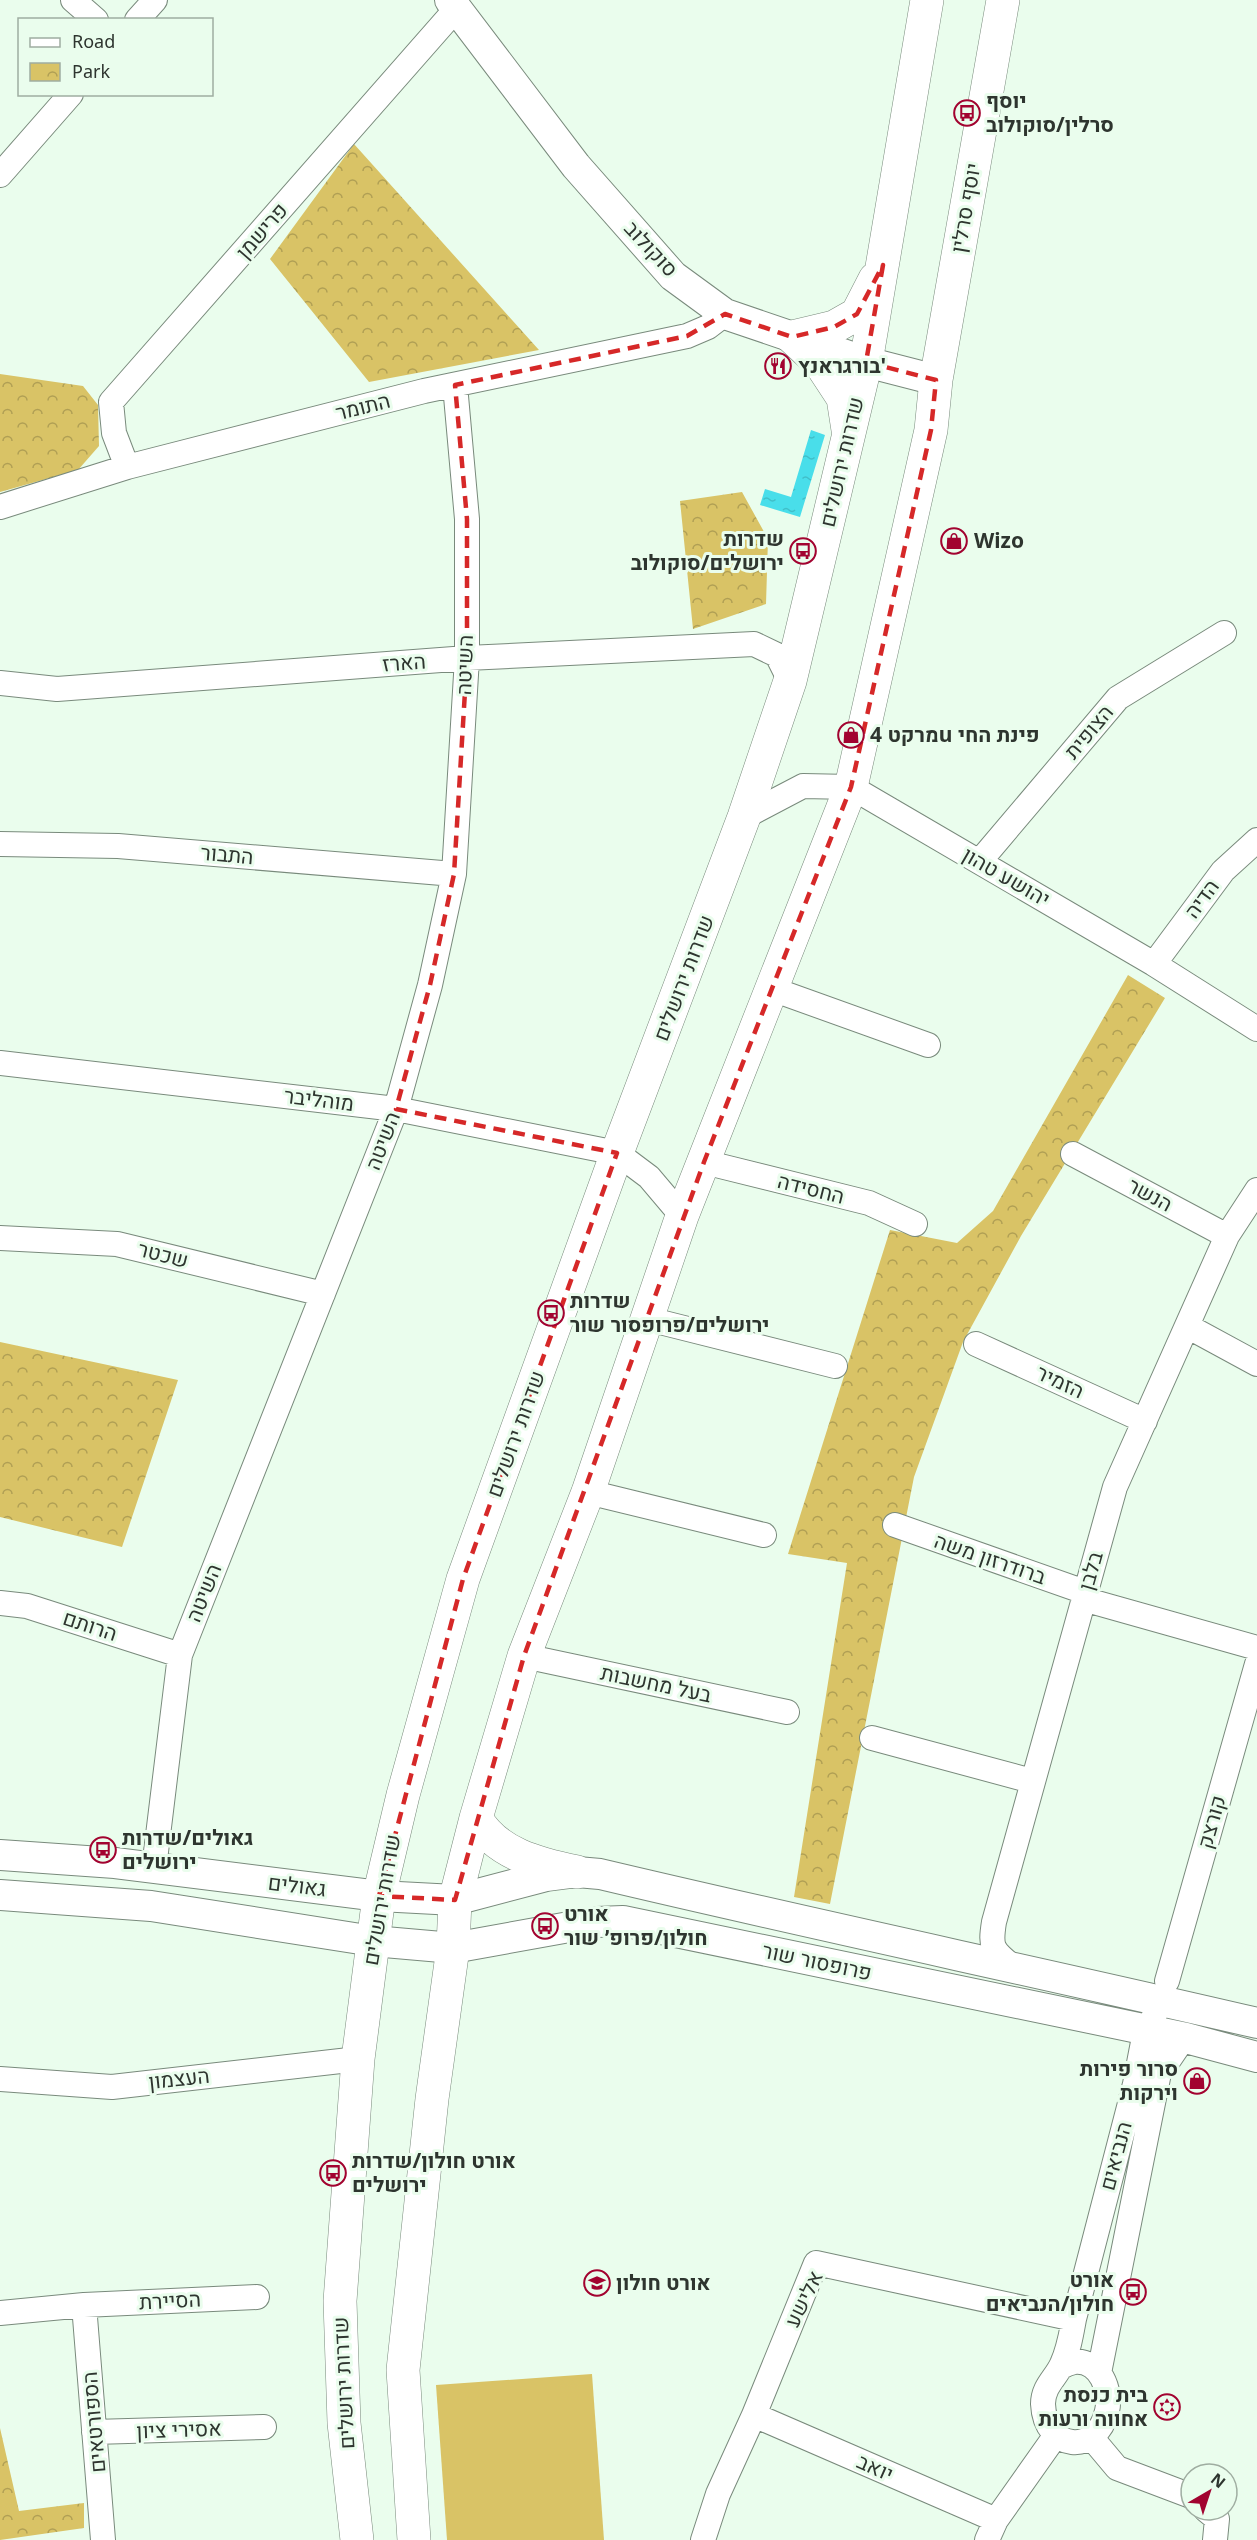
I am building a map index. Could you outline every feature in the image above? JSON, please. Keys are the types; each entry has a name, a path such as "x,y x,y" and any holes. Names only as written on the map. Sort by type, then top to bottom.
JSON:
{"main road":[{"path":"866,362 927,0"},
{"name":"יוסף סרלין","path":"936,380 1003,0"},
{"path":"792,337 834,327 857,314 884,265"},
{"path":"792,337 820,363 843,398 849,434"},
{"name":"שדרות ירושלים","path":"357,2540 344,2423 340,2301 358,2059 379,1896 403,1795 464,1579 617,1153 744,817 790,681 866,362"},
{"path":"414,2540 403,2370 432,2099 453,1948 454,1900 524,1656 588,1492 682,1216 851,787 931,430 936,380"},
{"path":"476,1818 482,1829 512,1852 542,1864 577,1872"}],"street":[{"path":"73,0 94,18"},
{"path":"139,18 155,0"},
{"name":"סוקולוב","path":"454,4 576,166 673,276 725,314 866,362 936,380"},
{"name":"פרישמן","path":"127,467 114,433 111,402 454,4"},
{"path":"0,175 69,96"},
{"name":"התומר","path":"0,507 127,467 455,385 687,336 708,327 725,314"},
{"name":"השיטה","path":"154,1868 180,1655 396,1109 430,985 454,874 467,658 467,519 455,385"},
{"name":"הצופית","path":"981,861 1118,698 1224,633"},
{"name":"הארז","path":"0,683 57,689 467,658 754,644 777,655 790,681"},
{"name":"יהושע טהון","path":"744,817 803,786 851,787 1154,964 1257,1029"},
{"name":"הדיה","path":"1154,964 1223,871 1257,840"},
{"name":"התבור","path":"0,844 118,846 454,874"},
{"path":"772,989 928,1045"},
{"name":"מוהליבר","path":"0,1064 396,1109 617,1153 649,1178 682,1216"},
{"name":"הנשר","path":"1073,1154 1227,1236"},
{"name":"החסידה","path":"704,1162 869,1203 915,1224"},
{"name":"בלבן","path":"1012,1966 998,1955 991,1941 1032,1780 1115,1487 1227,1236 1257,1190"},
{"name":"שכטר","path":"0,1238 117,1244 323,1294"},
{"path":"648,1319 835,1366"},
{"path":"1187,1326 1257,1364"},
{"name":"הזמיר","path":"976,1344 1145,1421"},
{"path":"588,1492 765,1535"},
{"name":"ברודרזון משה","path":"895,1525 1084,1596"},
{"path":"1084,1596 1257,1648"},
{"name":"הרותם","path":"0,1603 27,1606 180,1655"},
{"name":"בעל מחשבות","path":"524,1656 787,1712"},
{"name":"קורצק","path":"1164,1991 1257,1664"},
{"path":"872,1738 1032,1780"},
{"name":"גאולים","path":"0,1855 154,1868 379,1896"},
{"name":"פרופסור שור","path":"379,1896 454,1900 546,1875 577,1872 600,1874 803,1922 1012,1966 1164,1991 1257,2024"},
{"name":"גאולים","path":"0,1895 151,1905 373,1941"},
{"name":"פרופסור שור","path":"373,1941 453,1948 597,1922 623,1921 1166,2034 1257,2057"},
{"name":"הנביאים","path":"1061,2367 1070,2346 1074,2319 1135,2084 1166,2034 1164,1991"},
{"path":"1161,2066 1178,2041 1166,2034"},
{"name":"העצמון","path":"0,2079 112,2087 358,2059"},
{"name":"הנביאים","path":"1099,2373 1161,2066"},
{"name":"אלישע","path":"703,2540 718,2494 754,2415 816,2263 1074,2319"},
{"name":"הסיירת","path":"0,2313 84,2305 257,2297"},
{"name":"הספורטאים","path":"84,2305 103,2540"},
{"path":"1075,2362 1087,2364 1099,2373 1108,2388 1110,2400 1101,2428 1091,2437 1076,2443 1061,2440 1046,2421 1043,2400 1047,2387 1061,2367 1075,2362"},
{"name":"יואב","path":"754,2415 991,2530"},
{"name":"אסירי ציון","path":"94,2432 264,2427"},
{"path":"991,2530 1056,2435"},
{"path":"1091,2437 1117,2468 1179,2491"},
{"path":"1215,2540 1217,2522"}],"highlighted area":[{"path":"883,265 866,362 936,380 931,430 851,787 704,1162 524,1656 455,1900 379,1896 463,1579 617,1153 396,1109 430,985 454,874 467,658 467,519 455,385 687,336 725,314 792,337 834,327 857,314"}],"green space":[{"path":"354,144 539,350 369,382 270,259"},
{"path":"0,374 83,386 98,405 99,446 78,470 0,492"},
{"path":"742,492 768,539 766,604 693,629 680,501"},
{"path":"1128,975 1165,998 1021,1236 963,1342 914,1477 830,1904 794,1897 847,1563 788,1554 890,1230 957,1243 993,1211"},
{"path":"0,1342 178,1380 122,1547 0,1517"},
{"path":"592,2374 604,2540 447,2540 436,2385"},
{"path":"0,2428 19,2511 84,2503 84,2528 0,2540"}],"water":[{"path":"811,430 825,435 800,517 760,505 765,489 791,497"}],"place":[{"name":"יוסף סרלין/סוקולוב","path":"967,113"},
{"name":"בורגראנץ'","path":"778,366"},
{"name":"Wizo","path":"954,541"},
{"name":"שדרות ירושלים/סוקולוב","path":"803,551"},
{"name":"מרקט 4u פינת החי","path":"851,735"},
{"name":"שדרות ירושלים/פרופסור שור","path":"551,1313"},
{"name":"גאולים/שדרות ירושלים","path":"103,1850"},
{"name":"אורט חולון/פרופ׳ שור","path":"545,1926"},
{"name":"סרור פירות וירקות","path":"1197,2081"},
{"name":"אורט חולון/שדרות ירושלים","path":"333,2173"},
{"name":"אורט חולון","path":"597,2283"},
{"name":"אורט חולון/הנביאים","path":"1133,2292"},
{"name":"בית כנסת אחווה ורעות","path":"1167,2407"}]}
